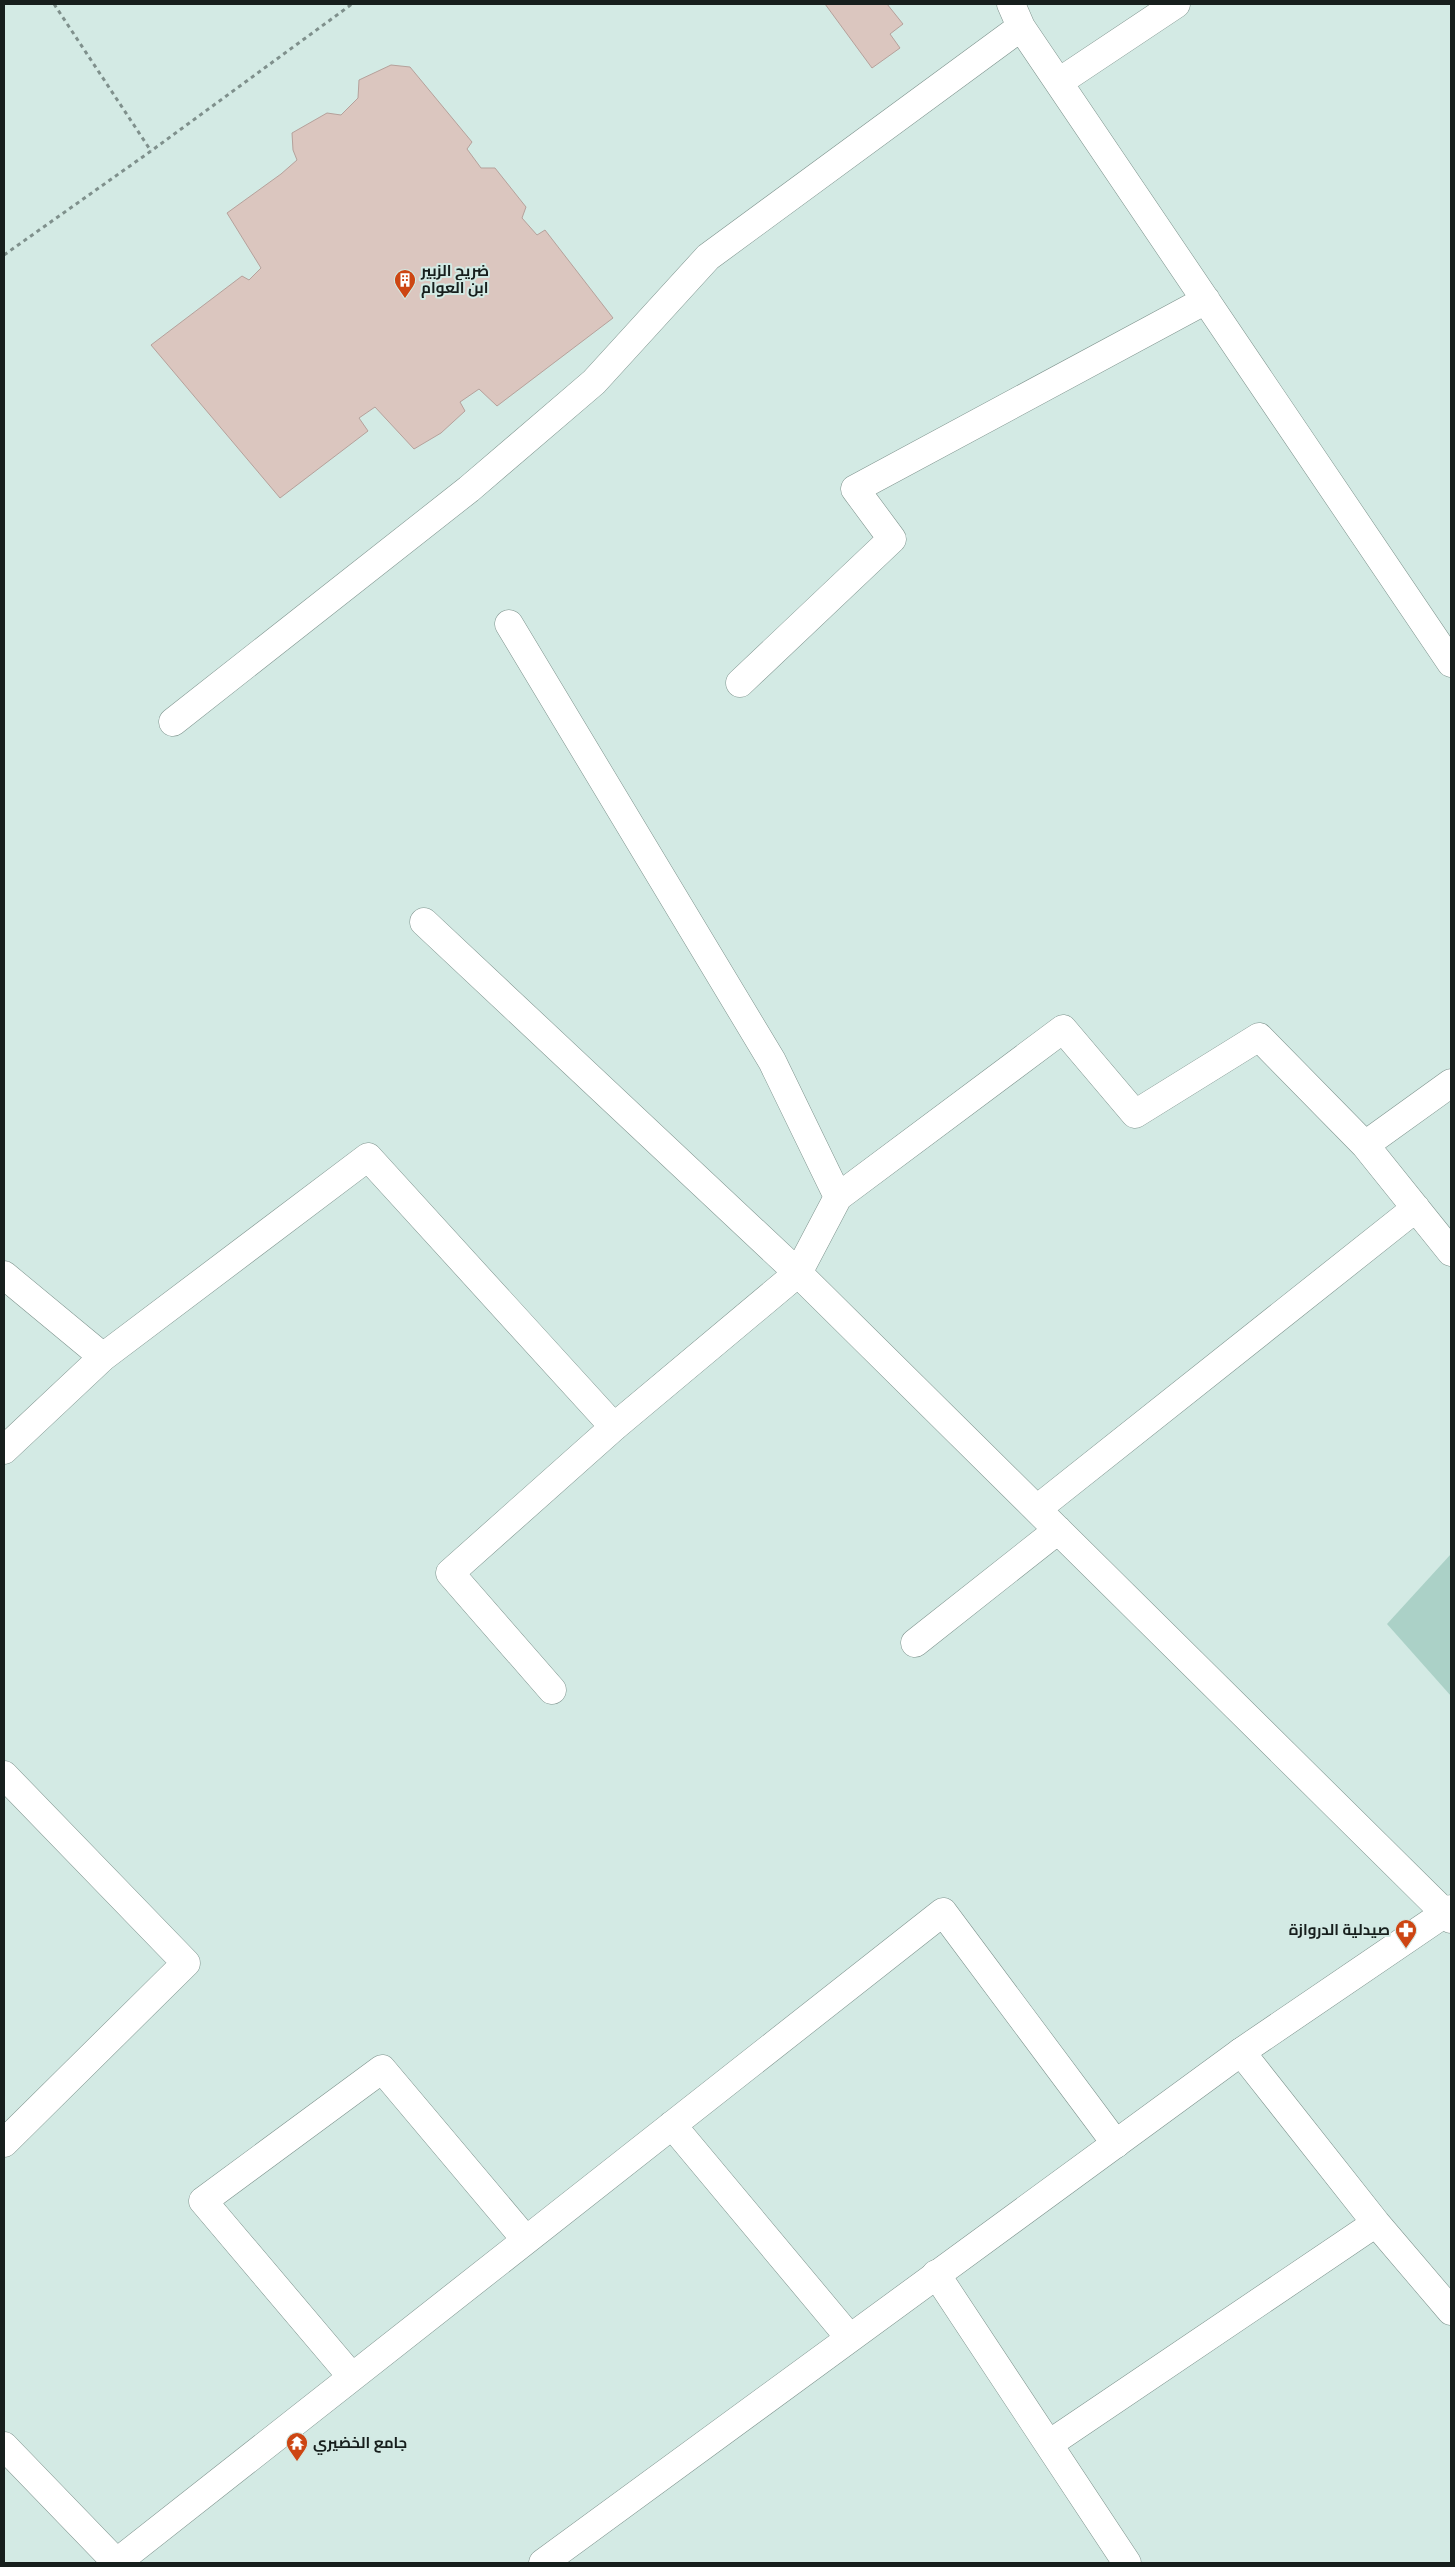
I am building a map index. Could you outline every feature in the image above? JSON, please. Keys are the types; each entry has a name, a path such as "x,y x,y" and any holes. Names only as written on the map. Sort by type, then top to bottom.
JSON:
{"street":[{"path":"1059,82 1176,4"},
{"path":"173,722 469,489 594,382 708,256 1016,16 1206,300 1448,651"},
{"path":"740,683 892,539 855,489 1206,300"},
{"path":"509,624 772,1061 838,1196"},
{"path":"424,922 798,1273 1449,1914 1241,2052 543,2563"},
{"path":"552,1690 450,1572 614,1427 798,1273 838,1196 1063,1029 1134,1114 1259,1037 1365,1145 1451,1252"},
{"path":"1365,1145 1451,1083"},
{"path":"4,1450 103,1357 368,1157 614,1427"},
{"path":"1037,1509 1416,1208"},
{"path":"4,1275 103,1357"},
{"path":"915,1643 1058,1530"},
{"path":"4,1776 186,1963 4,2143"},
{"path":"4,2446 117,2563 943,1912 1116,2144"},
{"path":"1241,2052 1376,2223 1451,2311"},
{"path":"352,2377 203,2201 382,2069 526,2240"},
{"path":"672,2126 850,2337"},
{"path":"1049,2444 1376,2223"},
{"path":"936,2274 1128,2563"}],"path":[{"path":"54,4 151,151"},
{"path":"4,255 151,151 352,4"}],"green space":[{"path":"1451,1554 1451,1696 1387,1624"}],"building":[{"path":"825,4 887,4 903,24 890,34 900,48 872,68"},
{"name":"ضريح الزبير ابن العوام","path":"391,65 410,67 472,142 467,149 481,168 495,168 526,207 522,218 537,235 545,230 613,318 497,406 479,389 460,402 465,411 441,433 414,449 375,407 359,418 368,431 280,498 151,345 242,276 249,280 261,268 227,213 281,174 297,160 293,150 292,133 327,113 341,115 358,98 359,80"}],"place":[{"name":"ضريح الزبير ابن العوام","path":"405,299"},
{"name":"صيدلية الدروازة","path":"1406,1949"},
{"name":"جامع الخضيري","path":"297,2462"}]}
